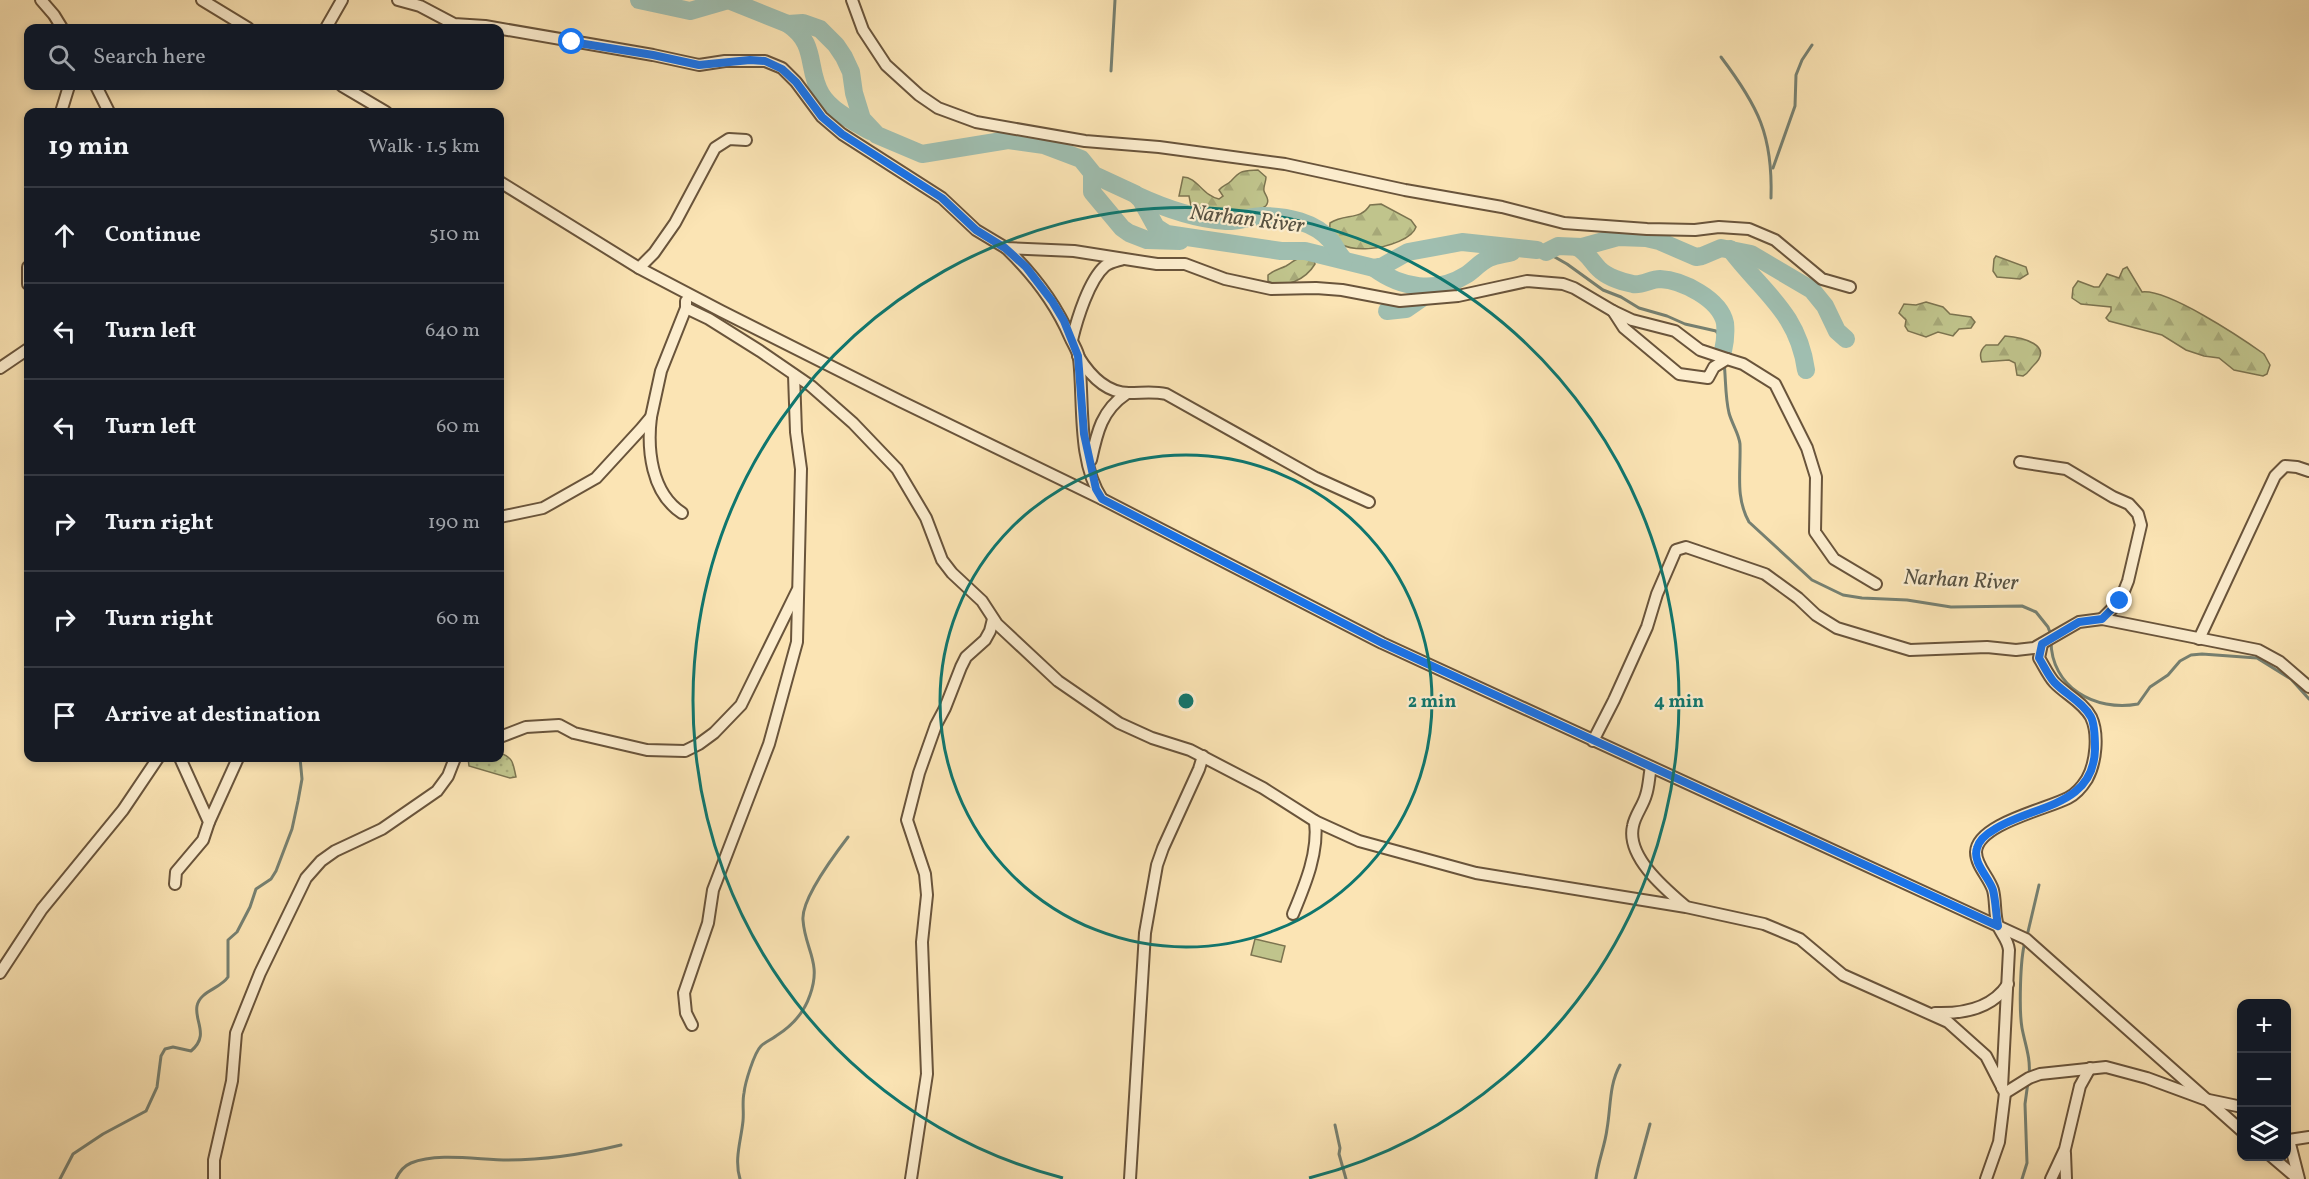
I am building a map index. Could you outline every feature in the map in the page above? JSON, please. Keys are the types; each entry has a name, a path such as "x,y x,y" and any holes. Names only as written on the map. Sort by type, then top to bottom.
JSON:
{"street":[{"path":"41,0 60,24"},
{"path":"202,0 242,24"},
{"path":"328,24 342,0"},
{"path":"398,0 420,6 454,24"},
{"path":"852,0 862,30 885,65 919,95 938,108 976,122 1085,141 1160,147 1285,164 1405,190 1502,207 1564,223 1647,229 1695,230 1719,227 1749,229 1775,240 1822,279 1850,287"},
{"path":"504,29 699,65 725,61 765,61 782,69 796,82 822,117 842,134 942,198 976,230 1005,248 1026,267 1052,301 1078,356 1097,380 1111,389 1126,394 1154,391 1166,394 1316,478 1369,502"},
{"path":"62,108 68,90"},
{"path":"98,90 107,108"},
{"path":"349,90 379,108"},
{"path":"639,268 654,253 675,223 716,148 729,139 746,140"},
{"path":"504,184 639,268 889,396 1102,499 1382,643 2026,939 2237,1128"},
{"path":"1005,248 1074,250 1157,264 1185,264 1225,279 1271,289 1342,290 1400,301 1458,296 1527,281 1546,281 1574,288 1632,320 1675,331 1700,350 1743,364 1775,384 1807,448 1816,477 1815,532 1834,559 1876,584"},
{"path":"1072,340 1085,300 1097,275 1107,264 1126,258"},
{"path":"682,513 672,506 664,495 649,452 651,417 661,371 686,308 687,292"},
{"path":"686,308 709,319 811,386 853,423 897,469 926,518 942,560 952,573 982,601 993,619 1058,681 1119,723 1152,738 1203,756 1263,788 1316,821 1359,841 1476,873 1686,907 1764,924 1800,939 1843,975 1948,1022 1986,1056 2003,1090"},
{"path":"1613,311 1624,328 1680,374 1708,378 1714,367 1728,359"},
{"path":"0,368 24,352"},
{"path":"1078,356 1084,434 1090,468 1096,489 1102,499"},
{"path":"692,1025 686,1013 684,993 708,923 713,890 769,744 797,642 801,469 796,432 795,375"},
{"path":"1090,468 1101,422 1107,410 1126,394"},
{"path":"504,516 543,508 596,478 651,417"},
{"path":"2020,462 2066,469 2129,504 2138,514 2141,525 2128,580 2120,601 2102,619"},
{"path":"2199,639 2275,476 2285,466 2296,466 2309,471"},
{"path":"1593,741 1647,627 1657,594 1676,550 1686,547 1765,574 1798,598 1816,615 1837,628 1910,650 1986,646 2016,650 2034,648 2079,622 2102,619 2258,650 2280,662 2309,687"},
{"path":"504,735 526,727 558,725 574,733 647,750 685,751 699,744 714,734 741,705 799,585"},
{"path":"912,1179 927,1074 922,942 927,895 925,874 907,820 916,783 936,725 966,657 985,640 993,619"},
{"path":"1986,1179 1999,1142 2009,950 2008,940 1998,926 1993,890 1979,866 1976,854 1977,845 1989,833 2007,821 2067,799 2076,793 2087,779 2095,760 2091,717 2054,682 2044,668 2039,658 2042,644"},
{"path":"1130,1179 1145,933 1157,865 1203,756"},
{"path":"0,973 42,909 123,810 155,762"},
{"path":"182,762 209,822"},
{"path":"175,884 176,872 203,840 236,762"},
{"path":"214,1179 214,1160 232,1082 236,1033 260,973 306,879 321,861 335,851 382,829 437,791 448,776 453,762"},
{"path":"1651,767 1646,795 1633,824 1632,837 1636,850 1650,872 1686,907"},
{"path":"1293,914 1309,873 1317,832 1316,821"},
{"path":"1928,1013 1951,1014 1975,1009 1995,999 2008,983"},
{"path":"2003,1090 2040,1074 2106,1066 2204,1099 2237,1106"},
{"path":"2051,1179 2065,1149 2080,1086 2090,1068"},
{"path":"2291,1139 2309,1137"},
{"path":"2065,1149 2066,1179"},
{"path":"2291,1150 2299,1179"},
{"path":"2277,1161 2299,1179"}],"green space":[{"path":"1258,170 1266,177 1264,189 1268,202 1262,208 1232,217 1207,218 1192,211 1189,196 1179,196 1183,177 1192,180 1213,197 1219,199 1223,196 1219,190 1237,175 1245,171"},
{"path":"1381,204 1411,220 1416,227 1410,235 1384,246 1368,249 1340,244 1332,236 1330,223 1362,213 1370,205"},
{"path":"1996,256 2026,267 2028,274 2020,279 1997,277 1993,271"},
{"path":"1305,257 1314,260 1315,264 1301,278 1288,284 1268,281 1270,273 1296,259"},
{"path":"2127,267 2142,292 2154,293 2186,306 2222,326 2264,354 2270,365 2267,374 2263,376 2234,370 2219,358 2186,350 2162,335 2109,321 2106,318 2111,307 2081,304 2072,298 2073,288 2078,281 2099,287 2107,274 2119,278 2123,269"},
{"path":"1926,302 1943,307 1950,314 1971,317 1975,322 1971,328 1959,329 1953,336 1938,332 1926,337 1908,331 1905,326 1906,320 1899,313 1904,304 1916,305"},
{"path":"2005,336 2027,340 2034,344 2041,353 2039,359 2023,376 2017,375 2015,363 2009,360 1982,362 1981,353 1984,347 1998,345"},
{"path":"504,755 510,759 516,777 510,778 469,766 468,762 504,762"},
{"path":"1255,939 1285,946 1281,962 1251,955"}],"waterway":[{"name":"Narhan River","path":"639,0 690,11 728,0 788,24 803,23 820,29 844,57 851,72 854,93 862,119 877,135 922,154 1008,140 1044,145 1081,159 1094,175 1135,194 1141,200 1156,227 1167,234 1281,251 1305,251 1374,268 1383,266 1408,252 1462,242 1537,250"},
{"path":"1111,71 1115,0"},
{"path":"788,24 804,40 808,48 814,75 825,100 843,115 870,131"},
{"path":"1773,168 1795,106 1796,75 1812,45"},
{"path":"1721,57 1745,91 1761,122 1769,156 1771,198"},
{"path":"1092,174 1092,192 1122,228 1147,240 1180,241"},
{"path":"1136,195 1180,212 1214,220 1231,221 1263,216 1300,221 1325,234 1344,260"},
{"path":"1546,252 1558,246 1582,247 1618,237 1659,241 1696,257 1721,248 1751,254 1812,290 1825,306 1837,331 1846,339"},
{"name":"Narhan River","path":"1577,247 1587,254 1602,272 1615,279 1636,284 1657,279 1669,280 1699,292 1722,314 1725,323 1723,351"},
{"path":"1730,249 1787,318 1802,350 1806,370"},
{"name":"Narhan River","path":"1537,250 1546,252 1603,290 1639,308 1685,324 1716,331 1722,339 1723,352"},
{"path":"1374,268 1384,275 1407,284 1443,285 1466,275 1489,258 1512,252"},
{"path":"1387,311 1406,309 1432,291"},
{"name":"Narhan River","path":"1724,362 1728,407 1740,444 1740,494 1745,513 1749,522 1812,580 1843,595 1862,598 1907,600 1951,607 2022,606 2036,612 2048,627 2051,635"},
{"name":"Narhan River","path":"2051,641 2053,657 2067,683 2078,693 2106,704 2138,704 2150,687 2168,675 2180,661 2191,655 2202,654 2257,658 2291,679 2309,699"},
{"path":"60,1179 73,1154 103,1134 146,1111 157,1087 161,1056 165,1049 173,1047 191,1051 197,1045 200,1039 197,1012 199,1001 228,977 228,940 237,932 256,889 271,879 276,871 292,829 302,779 300,762"},
{"path":"740,1179 738,1157 743,1121 743,1096 748,1076 761,1046 792,1023 807,1002 813,984 814,965 804,930 804,911 820,877 848,837"},
{"path":"2027,936 2039,885"},
{"path":"2025,942 2020,1010 2029,1075"},
{"path":"1596,1179 1606,1135 1612,1088 1620,1065"},
{"path":"2022,1179 2027,1163 2025,1104 2028,1082"},
{"path":"1635,1179 1650,1124"},
{"path":"1335,1125 1340,1148 1339,1154 1346,1179"},
{"path":"396,1179 408,1164 433,1158 537,1159 579,1154 621,1145"}],"route":[{"path":"572,42 699,65 750,60 765,61 782,69 796,82 822,117 842,134 923,188 942,198 976,230 1005,248 1026,267 1052,301 1064,321 1078,356 1084,434 1090,468 1096,489 1102,499 1382,643 1998,926 1993,890 1979,866 1976,854 1977,845 1989,833 2007,821 2067,799 2076,793 2087,779 2095,760 2091,717 2054,682 2044,668 2039,658 2042,644 2079,622 2102,619 2120,601"}]}
